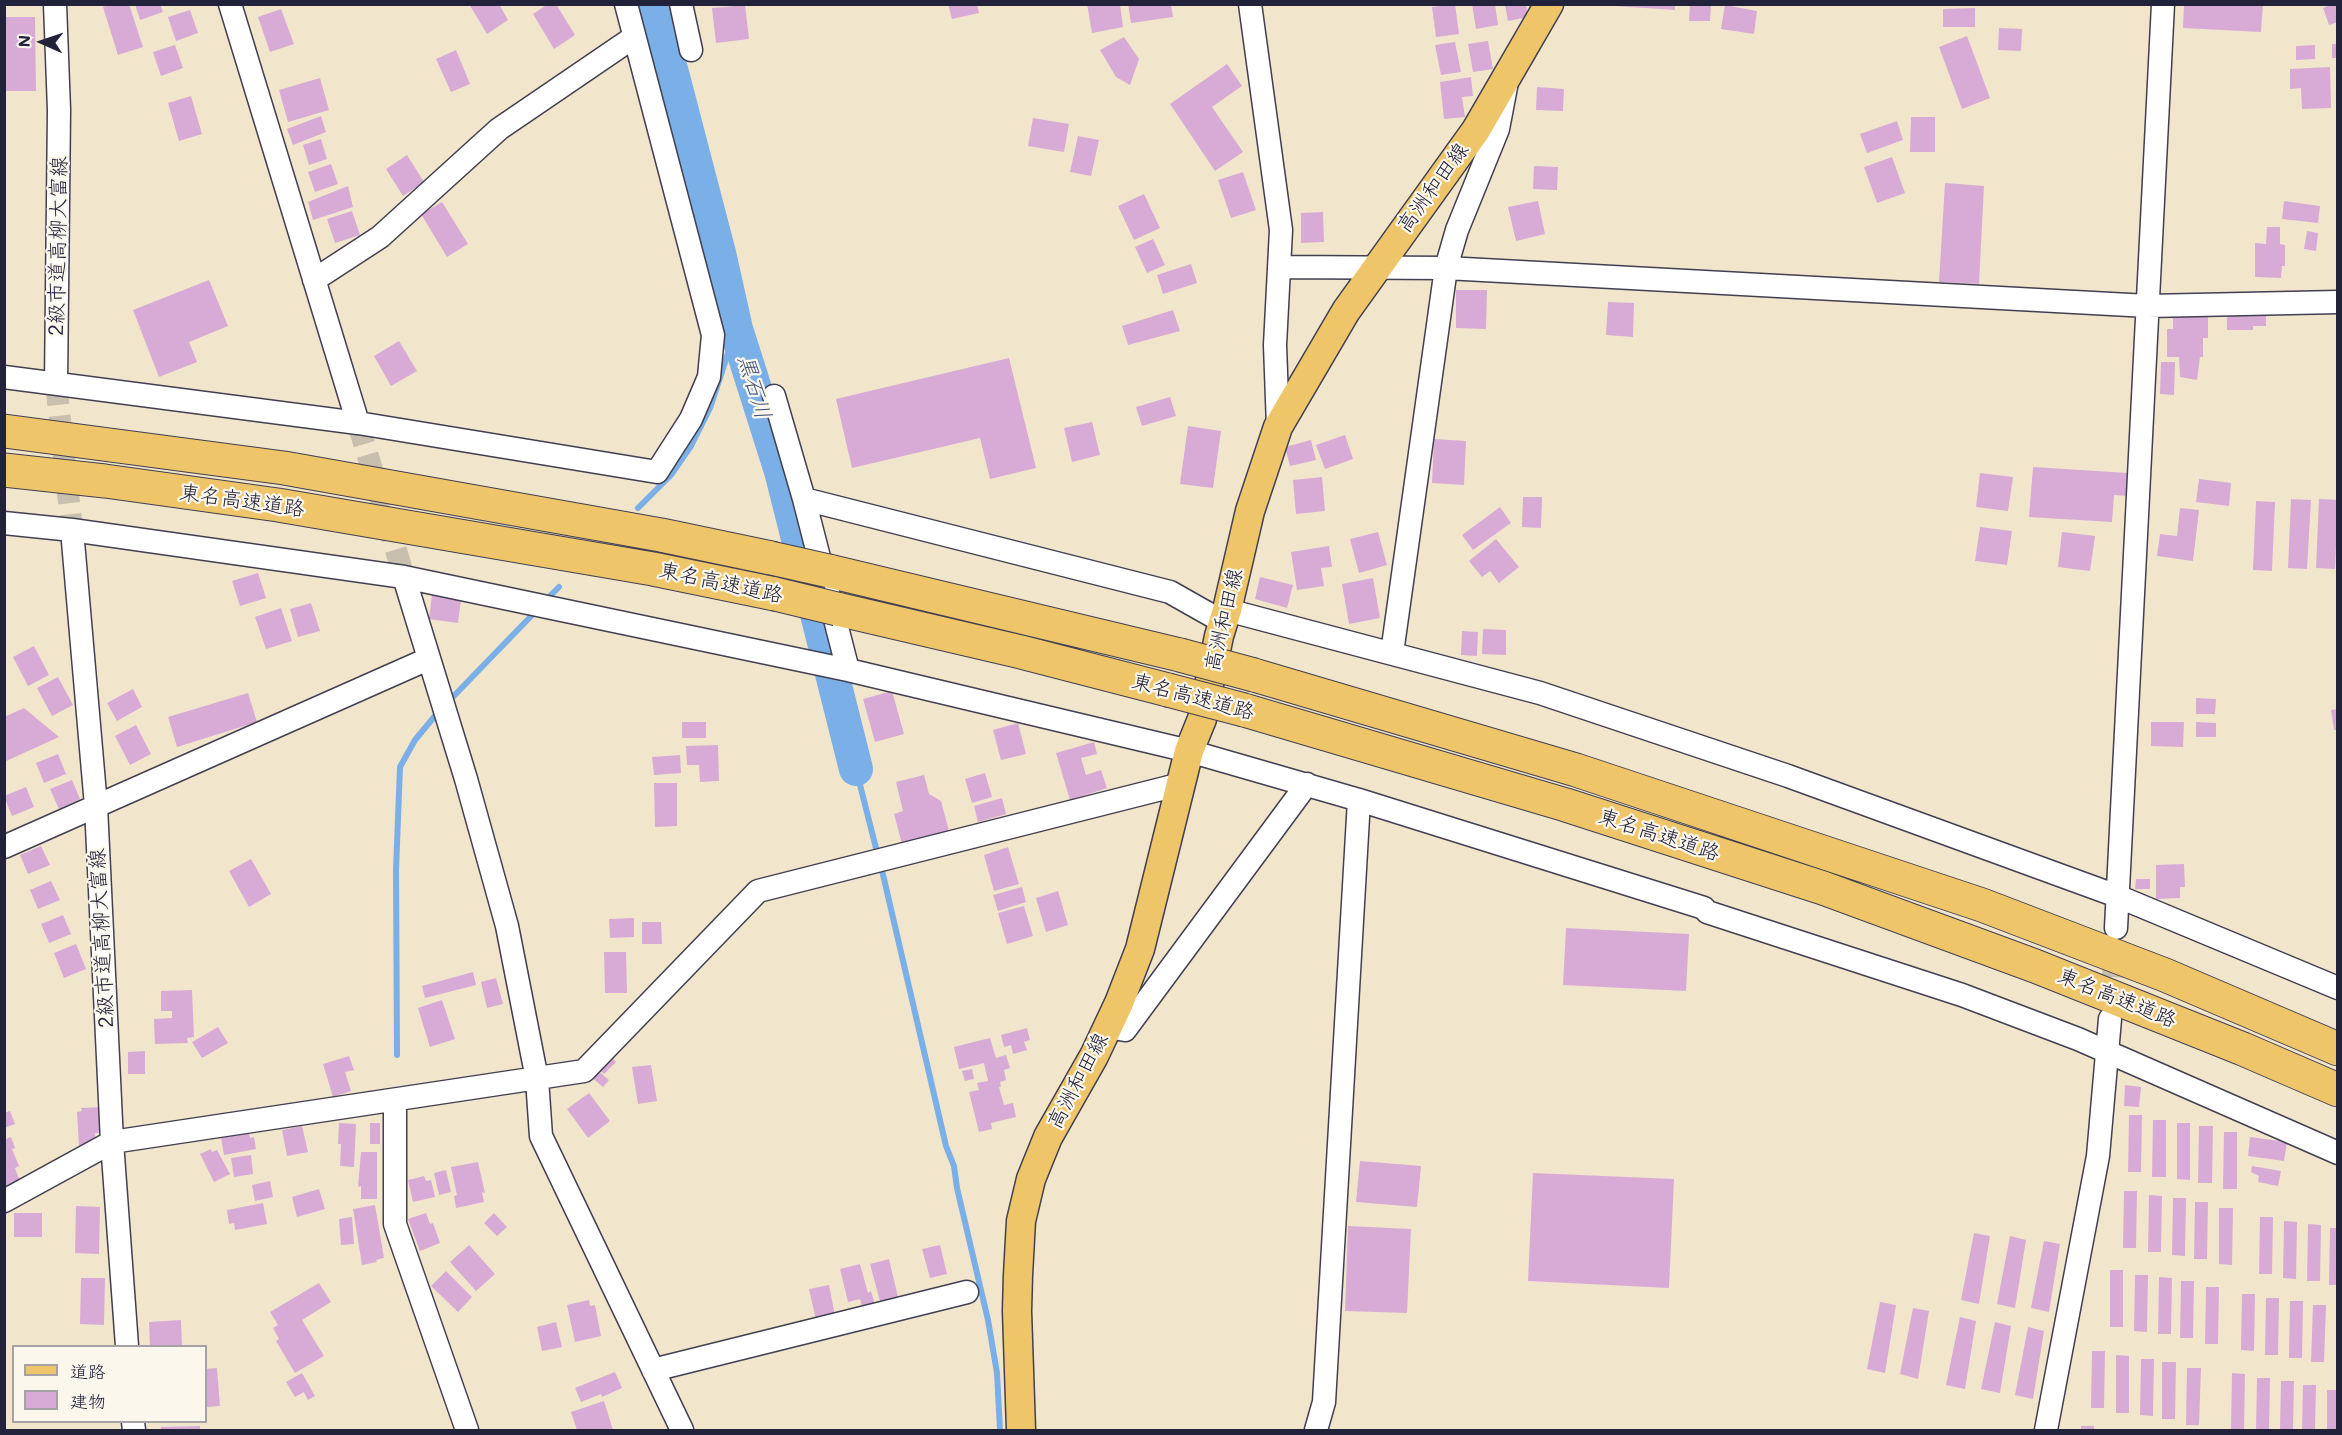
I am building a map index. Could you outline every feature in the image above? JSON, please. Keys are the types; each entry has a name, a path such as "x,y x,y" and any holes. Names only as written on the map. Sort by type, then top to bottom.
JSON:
{"highway":[{"name":"東名高速道路","path":"4,431 284,468 661,535 771,558 1254,675 1576,770 1982,905 2164,975 2337,1049"},
{"name":"東名高速道路","path":"4,470 105,481 278,505 654,569 775,594 1021,652 1244,710 1566,805 1823,888 2035,966 2243,1049 2337,1090"}],"main road":[{"name":"高洲和田線","path":"1021,1431 1017,1311 1021,1221 1031,1179 1048,1137 1094,1056 1140,949 1189,750 1202,719 1250,511 1278,427 1346,311 1476,130 1550,4"}],"street":[{"name":"2級市道高柳大富線","path":"55,4 59,110 56,383"},
{"path":"230,4 358,423"},
{"path":"4,377 358,423 657,472 691,419 709,376 713,335 626,4"},
{"path":"681,4 691,50"},
{"path":"1250,4 1281,230 1275,345 1278,427"},
{"path":"2116,928 2163,4"},
{"path":"314,280 380,237 499,129 634,37"},
{"path":"1392,653 1404,581 1446,268 1457,230 1498,129 1509,75"},
{"path":"1279,267 1446,268 2148,306 2337,302"},
{"path":"774,396 804,499 845,669"},
{"path":"804,499 1170,592 1225,616 1392,653 1540,693 1766,769 2117,896 2337,988"},
{"path":"4,523 72,530 404,577 845,669 1189,750 1307,784 1704,908 1707,912 1962,995 2108,1052 2337,1154"},
{"name":"2級市道高柳大富線","path":"72,530 96,806 112,1142 128,1345"},
{"path":"404,577 463,768 507,926 537,1079 541,1136 682,1431"},
{"path":"4,847 428,659"},
{"path":"4,1201 112,1142 584,1071 758,891 1181,784"},
{"path":"1107,1027 1125,1030 1307,784"},
{"path":"1316,1431 1324,1402 1359,800"},
{"path":"2046,1431 2098,1156 2110,1019"},
{"path":"395,1100 395,1224 467,1431"},
{"path":"653,1370 967,1292"}],"building":[{"path":"111,4 129,4 143,47 118,55 103,7"},
{"path":"135,4 160,4 163,12 140,20"},
{"path":"469,4 499,4 508,20 487,34"},
{"path":"548,4 556,4 575,35 554,49 533,14"},
{"path":"948,4 977,4 979,13 952,19"},
{"path":"1087,4 1120,4 1123,27 1092,33"},
{"path":"1128,4 1171,4 1173,17 1131,23"},
{"path":"1455,4 1459,34 1436,37 1432,7"},
{"path":"1472,4 1495,4 1498,25 1476,29"},
{"path":"1615,4 1675,4 1675,10 1615,6"},
{"path":"2184,4 2263,4 2261,32 2183,28"},
{"path":"2337,4 2338,7 2338,22 2329,25 2323,8"},
{"path":"745,5 749,39 716,43 712,8"},
{"path":"1505,5 1526,5 1528,17 1508,21"},
{"path":"1690,5 1711,5 1710,21 1689,21"},
{"path":"1725,5 1757,11 1754,34 1721,29"},
{"path":"1975,8 1975,27 1943,27 1943,9"},
{"path":"281,9 294,44 270,52 258,17"},
{"path":"190,10 198,33 176,41 168,17"},
{"path":"4,17 35,17 36,91 4,91"},
{"path":"1999,28 2022,29 2021,51 1998,50"},
{"path":"1967,36 1990,98 1962,109 1939,47"},
{"path":"1124,37 1139,59 1130,85 1116,77 1100,50"},
{"path":"1488,41 1493,69 1473,72 1468,44"},
{"path":"1455,42 1461,72 1441,75 1435,45"},
{"path":"2332,44 2338,44 2338,58 2332,58"},
{"path":"175,45 183,68 161,76 153,52"},
{"path":"2315,45 2315,59 2296,60 2296,46"},
{"path":"456,50 470,84 451,92 436,59"},
{"path":"1227,64 1242,86 1212,107 1243,152 1215,171 1170,104"},
{"path":"2330,67 2331,108 2302,109 2301,88 2290,89 2290,69"},
{"path":"1471,77 1473,96 1462,97 1465,117 1444,119 1440,82"},
{"path":"320,78 329,110 288,122 279,90"},
{"path":"1537,87 1564,89 1563,111 1536,110"},
{"path":"191,96 202,134 179,141 168,103"},
{"path":"321,116 326,132 293,145 287,129"},
{"path":"1911,117 1935,117 1935,152 1910,152"},
{"path":"1033,118 1069,124 1064,152 1028,146"},
{"path":"1897,121 1903,140 1867,153 1860,134"},
{"path":"1078,136 1099,140 1091,176 1070,172"},
{"path":"321,139 327,159 309,165 303,145"},
{"path":"407,155 424,182 403,196 386,169"},
{"path":"1892,157 1905,193 1877,203 1864,167"},
{"path":"331,164 338,184 315,192 308,172"},
{"path":"1534,166 1558,167 1557,190 1533,189"},
{"path":"1243,172 1256,210 1231,218 1218,180"},
{"path":"1945,183 1984,186 1979,284 1939,282"},
{"path":"348,186 353,207 313,220 308,202"},
{"path":"1144,194 1160,228 1134,240 1118,206"},
{"path":"1538,201 1545,234 1516,241 1508,207"},
{"path":"2284,201 2320,206 2318,223 2282,219"},
{"path":"442,202 468,244 447,257 421,214"},
{"path":"352,211 360,235 335,243 327,219"},
{"path":"1323,212 1324,242 1301,243 1301,213"},
{"path":"2267,227 2280,227 2280,244 2285,245 2285,266 2282,266 2281,278 2255,277 2255,243 2266,244"},
{"path":"2307,231 2318,233 2316,251 2304,249"},
{"path":"1153,239 1165,265 1147,273 1135,247"},
{"path":"1191,264 1197,283 1163,294 1157,275"},
{"path":"209,280 228,326 189,342 197,362 159,377 133,310"},
{"path":"1456,290 1487,290 1486,329 1456,328"},
{"path":"1608,302 1634,303 1633,337 1606,335"},
{"path":"1173,310 1180,331 1128,345 1122,326"},
{"path":"2227,313 2266,313 2266,326 2253,326 2253,330 2227,330"},
{"path":"2173,315 2208,315 2208,338 2203,338 2203,357 2200,357 2197,380 2180,377 2179,357 2167,357 2167,329 2173,329"},
{"path":"399,341 417,371 391,386 374,356"},
{"path":"1009,358 1036,468 990,479 980,438 852,468 836,399"},
{"path":"2161,362 2175,362 2174,395 2160,394"},
{"path":"1170,397 1176,416 1142,426 1136,407"},
{"path":"1092,422 1100,455 1072,462 1064,428"},
{"path":"1188,426 1221,431 1213,488 1180,484"},
{"path":"1345,435 1353,459 1325,469 1316,445"},
{"path":"1434,439 1466,441 1464,485 1432,483"},
{"path":"1311,440 1316,460 1290,466 1285,447"},
{"path":"2033,467 2128,473 2126,496 2114,495 2112,522 2029,517"},
{"path":"1980,473 2013,477 2008,511 1976,507"},
{"path":"1322,477 1325,511 1296,514 1293,480"},
{"path":"2199,479 2231,483 2229,506 2196,502"},
{"path":"1523,497 1542,497 1541,528 1522,527"},
{"path":"2291,499 2311,500 2307,569 2288,568"},
{"path":"2319,499 2338,500 2335,569 2316,568"},
{"path":"2256,501 2275,502 2272,571 2253,570"},
{"path":"1500,507 1511,523 1473,550 1462,535"},
{"path":"2180,508 2199,510 2193,561 2157,556 2160,534 2177,536"},
{"path":"1980,527 2012,531 2007,565 1975,561"},
{"path":"1378,532 1387,565 1359,573 1350,539"},
{"path":"2062,532 2095,536 2090,571 2058,567"},
{"path":"1496,539 1519,567 1499,583 1490,571 1482,577 1469,561"},
{"path":"1329,546 1332,567 1321,568 1324,586 1297,590 1291,552"},
{"path":"258,573 266,598 240,606 232,581"},
{"path":"1260,577 1293,585 1287,608 1255,599"},
{"path":"1373,578 1380,618 1349,624 1342,584"},
{"path":"432,595 461,599 458,623 429,619"},
{"path":"311,603 320,631 298,637 290,609"},
{"path":"281,608 292,641 266,649 255,617"},
{"path":"1483,629 1506,630 1506,655 1482,654"},
{"path":"1462,631 1478,632 1477,656 1461,655"},
{"path":"34,646 49,675 28,686 13,657"},
{"path":"58,677 73,705 52,716 37,688"},
{"path":"133,689 142,707 117,721 107,703"},
{"path":"892,691 904,734 875,742 863,699"},
{"path":"248,693 257,722 177,747 168,717"},
{"path":"2196,698 2216,699 2215,714 2196,714"},
{"path":"24,708 59,737 4,762 4,717"},
{"path":"2338,709 2338,730 2334,730 2331,710"},
{"path":"682,722 706,722 706,738 682,738"},
{"path":"2151,722 2184,722 2183,747 2151,746"},
{"path":"2196,722 2216,723 2216,737 2196,737"},
{"path":"1018,723 1026,754 1001,760 993,730"},
{"path":"136,725 151,754 130,765 115,736"},
{"path":"1094,742 1097,754 1081,758 1086,775 1101,770 1107,788 1070,800 1056,753"},
{"path":"718,745 719,781 700,782 699,765 687,765 686,746"},
{"path":"58,754 66,774 44,783 36,763"},
{"path":"680,755 681,773 654,775 652,757"},
{"path":"985,773 992,797 972,803 965,779"},
{"path":"924,775 929,794 941,801 949,831 902,844 894,814 903,811 896,782"},
{"path":"72,780 80,799 59,809 50,789"},
{"path":"654,783 677,783 677,826 655,827"},
{"path":"26,787 34,807 12,816 4,796"},
{"path":"1002,798 1006,814 978,822 974,806"},
{"path":"41,846 50,865 28,874 20,855"},
{"path":"1008,847 1019,884 994,891 984,855"},
{"path":"251,859 271,894 249,907 229,871"},
{"path":"2184,864 2185,887 2180,887 2180,898 2156,899 2156,865"},
{"path":"2136,879 2150,879 2150,889 2135,889"},
{"path":"51,881 60,900 38,909 30,890"},
{"path":"1022,887 1026,902 998,911 993,895"},
{"path":"1058,891 1068,925 1046,932 1036,898"},
{"path":"1024,906 1033,936 1007,944 998,913"},
{"path":"63,915 71,934 49,943 41,924"},
{"path":"634,918 634,937 610,938 609,919"},
{"path":"642,922 661,922 662,944 642,944"},
{"path":"1566,928 1689,934 1686,991 1563,985"},
{"path":"76,944 86,969 64,978 54,953"},
{"path":"604,952 626,952 627,993 605,993"},
{"path":"473,972 476,985 425,998 422,986"},
{"path":"496,978 503,1004 487,1008 481,982"},
{"path":"192,990 194,1037 187,1038 188,1043 155,1044 154,1019 172,1018 172,1011 161,1011 161,991"},
{"path":"442,1000 455,1039 430,1047 418,1008"},
{"path":"218,1027 228,1043 202,1058 192,1042"},
{"path":"1027,1028 1030,1040 1024,1042 1027,1050 1013,1054 1011,1045 1004,1047 1001,1035"},
{"path":"990,1038 996,1058 1006,1055 1010,1068 1004,1070 1006,1080 1000,1082 1001,1087 999,1087 1004,1105 1013,1103 1016,1117 991,1123 992,1129 979,1132 969,1092 979,1090 977,1083 988,1081 984,1063 959,1069 954,1047"},
{"path":"145,1051 145,1074 128,1074 128,1052"},
{"path":"608,1053 616,1062 604,1074 595,1066"},
{"path":"349,1056 354,1070 345,1072 351,1091 333,1097 323,1064"},
{"path":"651,1065 657,1101 638,1104 632,1067"},
{"path":"595,1068 609,1080 603,1087 589,1075"},
{"path":"972,1069 974,1079 965,1081 962,1071"},
{"path":"2125,1085 2141,1087 2139,1107 2124,1106"},
{"path":"589,1093 610,1121 588,1138 567,1109"},
{"path":"103,1107 104,1116 99,1116 100,1133 95,1133 96,1143 79,1146 77,1112 82,1111 81,1108"},
{"path":"10,1111 15,1124 4,1128 4,1113"},
{"path":"2129,1115 2142,1115 2141,1172 2128,1172"},
{"path":"2153,1120 2166,1120 2166,1177 2152,1177"},
{"path":"339,1123 356,1124 354,1167 340,1166"},
{"path":"370,1123 380,1123 380,1144 370,1144"},
{"path":"2177,1123 2190,1123 2190,1180 2177,1179"},
{"path":"302,1126 308,1152 287,1156 282,1130"},
{"path":"2199,1126 2213,1126 2212,1183 2198,1183"},
{"path":"2224,1132 2237,1132 2237,1189 2223,1189"},
{"path":"249,1133 250,1138 254,1137 256,1149 224,1155 221,1138"},
{"path":"11,1137 15,1148 12,1149 19,1166 15,1168 21,1184 4,1191 4,1140"},
{"path":"2250,1137 2287,1142 2284,1161 2248,1156"},
{"path":"211,1149 212,1152 217,1150 230,1174 214,1182 200,1154"},
{"path":"361,1152 377,1152 377,1199 361,1199 361,1186 358,1187"},
{"path":"251,1155 253,1174 234,1177 231,1158"},
{"path":"1360,1161 1421,1166 1417,1207 1356,1202"},
{"path":"478,1162 485,1193 482,1192 484,1202 456,1208 454,1196 457,1195 451,1167"},
{"path":"2252,1166 2281,1171 2278,1186 2258,1182 2259,1176 2251,1172"},
{"path":"446,1170 451,1192 439,1195 434,1173"},
{"path":"1533,1173 1674,1179 1669,1288 1528,1281"},
{"path":"424,1176 426,1181 431,1180 435,1197 413,1202 408,1180"},
{"path":"270,1181 273,1197 255,1201 252,1185"},
{"path":"319,1189 325,1209 297,1217 292,1197"},
{"path":"2124,1191 2137,1191 2136,1248 2123,1248"},
{"path":"2149,1195 2162,1196 2161,1252 2148,1252"},
{"path":"2173,1198 2186,1198 2185,1256 2172,1255"},
{"path":"2195,1202 2208,1202 2207,1259 2194,1259"},
{"path":"263,1203 267,1224 235,1230 234,1223 229,1224 227,1210"},
{"path":"375,1205 384,1258 362,1265 353,1209"},
{"path":"76,1206 100,1207 99,1254 75,1253"},
{"path":"2219,1208 2233,1208 2232,1265 2219,1264"},
{"path":"14,1213 42,1213 42,1237 14,1237"},
{"path":"426,1213 430,1224 433,1223 440,1243 420,1251 408,1219"},
{"path":"494,1213 507,1227 497,1236 484,1223"},
{"path":"352,1217 354,1244 341,1245 339,1219"},
{"path":"2260,1217 2273,1217 2272,1274 2259,1274"},
{"path":"2284,1221 2297,1222 2296,1279 2283,1278"},
{"path":"2308,1224 2321,1225 2320,1281 2307,1281"},
{"path":"1348,1226 1411,1229 1407,1313 1345,1311"},
{"path":"2330,1228 2338,1228 2338,1285 2329,1285"},
{"path":"1974,1233 1990,1236 1979,1304 1961,1300"},
{"path":"2010,1236 2026,1240 2015,1308 1997,1304"},
{"path":"2044,1241 2060,1244 2049,1312 2031,1308"},
{"path":"469,1245 495,1274 476,1291 450,1262"},
{"path":"940,1245 947,1274 930,1278 922,1249"},
{"path":"889,1259 899,1301 881,1305 870,1264"},
{"path":"860,1264 868,1293 871,1291 876,1308 863,1311 860,1299 848,1302 840,1269"},
{"path":"2110,1270 2123,1270 2123,1327 2110,1327"},
{"path":"446,1271 472,1297 458,1312 431,1286"},
{"path":"2135,1275 2148,1275 2147,1332 2134,1331"},
{"path":"2159,1277 2172,1278 2171,1334 2158,1334"},
{"path":"81,1278 105,1278 104,1325 80,1324"},
{"path":"2181,1281 2194,1281 2193,1338 2180,1338"},
{"path":"319,1283 331,1302 302,1320 324,1356 295,1373 276,1341 279,1339 273,1328 278,1325 270,1312"},
{"path":"829,1285 835,1316 816,1320 809,1289"},
{"path":"2206,1287 2219,1287 2218,1344 2205,1344"},
{"path":"2242,1294 2255,1294 2254,1351 2241,1350"},
{"path":"2266,1298 2279,1298 2278,1355 2265,1355"},
{"path":"589,1300 590,1306 595,1305 601,1336 575,1342 567,1305"},
{"path":"2290,1301 2303,1301 2302,1358 2289,1358"},
{"path":"1880,1302 1896,1305 1885,1373 1867,1369"},
{"path":"2313,1305 2326,1305 2324,1362 2311,1362"},
{"path":"1913,1308 1929,1311 1918,1379 1900,1374"},
{"path":"1960,1317 1976,1321 1965,1389 1946,1385"},
{"path":"181,1320 182,1345 150,1345 149,1322"},
{"path":"556,1322 562,1347 542,1351 537,1327"},
{"path":"1995,1322 2011,1326 2000,1393 1981,1389"},
{"path":"2028,1327 2044,1331 2033,1399 2015,1395"},
{"path":"2092,1351 2105,1351 2104,1408 2091,1408"},
{"path":"2116,1355 2129,1356 2129,1413 2116,1413"},
{"path":"2141,1359 2154,1359 2153,1416 2140,1415"},
{"path":"2162,1362 2176,1362 2175,1419 2162,1419"},
{"path":"217,1368 220,1406 207,1407 207,1369"},
{"path":"2187,1368 2201,1368 2199,1425 2186,1425"},
{"path":"615,1372 622,1388 602,1397 601,1394 581,1402 575,1388"},
{"path":"302,1373 315,1396 308,1400 304,1392 295,1397 286,1382"},
{"path":"2232,1373 2245,1374 2244,1430 2231,1430"},
{"path":"2257,1378 2270,1378 2269,1430 2256,1430"},
{"path":"2281,1381 2294,1381 2293,1430 2280,1430"},
{"path":"2303,1385 2316,1385 2315,1430 2302,1430"},
{"path":"2327,1390 2338,1390 2338,1430 2327,1430"},
{"path":"604,1401 613,1430 577,1430 571,1412"},
{"path":"200,1426 200,1430 161,1430 161,1427"},
{"path":"2081,1426 2094,1426 2094,1430 2081,1430"}],"waterway":[{"name":"黒石川","path":"654,4 719,253 736,329 781,471 856,769"},
{"path":"638,508 671,475 691,446 710,408 736,329"},
{"path":"546,600 559,587"},
{"path":"448,702 537,610"},
{"path":"397,1055 396,870 400,767 415,740 439,711"},
{"path":"856,769 878,856"},
{"path":"881,866 946,1146 954,1166 957,1188 988,1320 997,1373 1000,1430"}],"tunnel":[{"path":"56,383 72,530"},
{"path":"358,423 404,577"},
{"path":"2111,1010 2115,941"}]}
